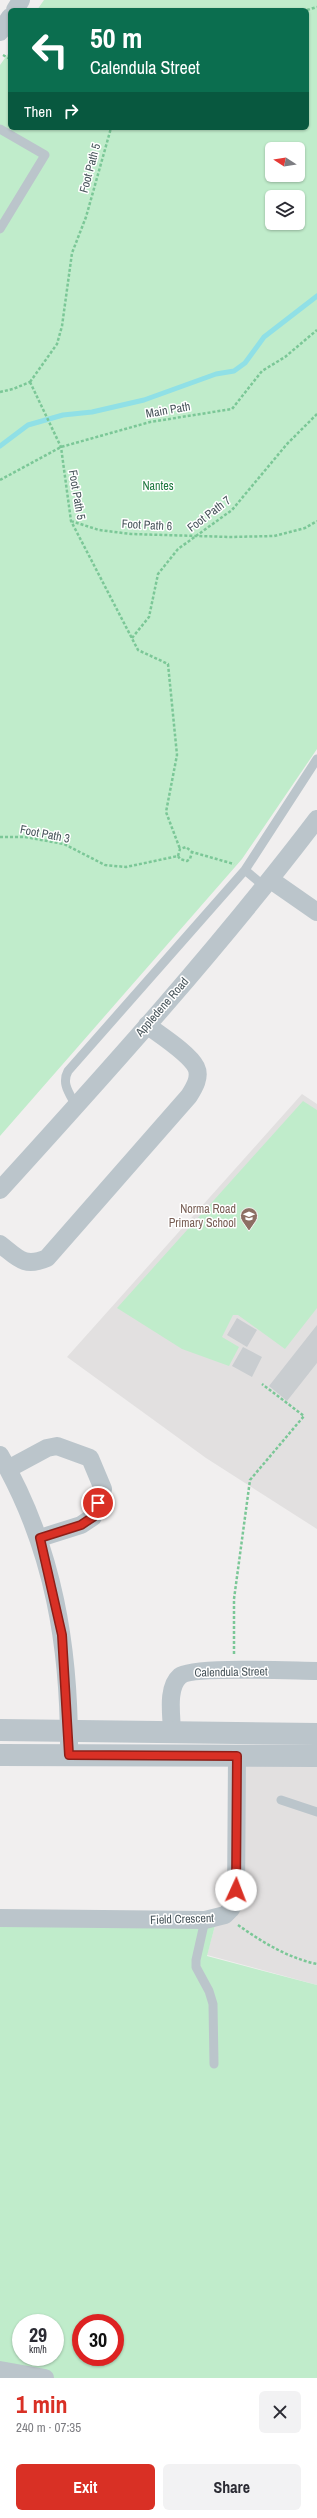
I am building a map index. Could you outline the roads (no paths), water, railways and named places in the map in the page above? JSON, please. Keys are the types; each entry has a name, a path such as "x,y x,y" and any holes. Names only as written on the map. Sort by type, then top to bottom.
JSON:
{"street":[{"path":"0,32 8,20"},
{"name":"Appledene Road","path":"0,1190 147,1025 268,883 317,819"},
{"path":"268,883 317,912"},
{"path":"0,1244 20,1260 33,1263 46,1258 189,1096 197,1084 197,1068 189,1058 147,1025"},
{"path":"40,1538 81,1525 93,1517 103,1489 90,1458 57,1446 4,1462 40,1538 62,1635 69,1732 69,1755"},
{"name":"Calendula Street","path":"172,1733 172,1690 180,1676 189,1672 317,1671"},
{"path":"0,1730 317,1734"},
{"path":"0,1755 317,1756"},
{"name":"Field Crescent","path":"0,1918 205,1920 225,1915 231,1909 236,1900 237,1756"},
{"path":"0,2370 45,2378"}],"lane":[{"path":"0,129 45,155 0,229"},
{"path":"76,1106 66,1087 65,1080 68,1071 245,870 317,759"},
{"path":"245,870 268,883"},
{"path":"281,1800 317,1812"},
{"path":"205,1920 196,1960 196,1967 209,1991 213,2004 214,2064"}],"waterway":[{"path":"0,446 28,425 63,415 92,412 144,400 216,374 234,371 245,363 264,337 317,296"}],"place":[{"name":"Norma Road Primary School","path":"249,1231"}],"park label":[{"name":"Nantes","path":"158,486"}]}
